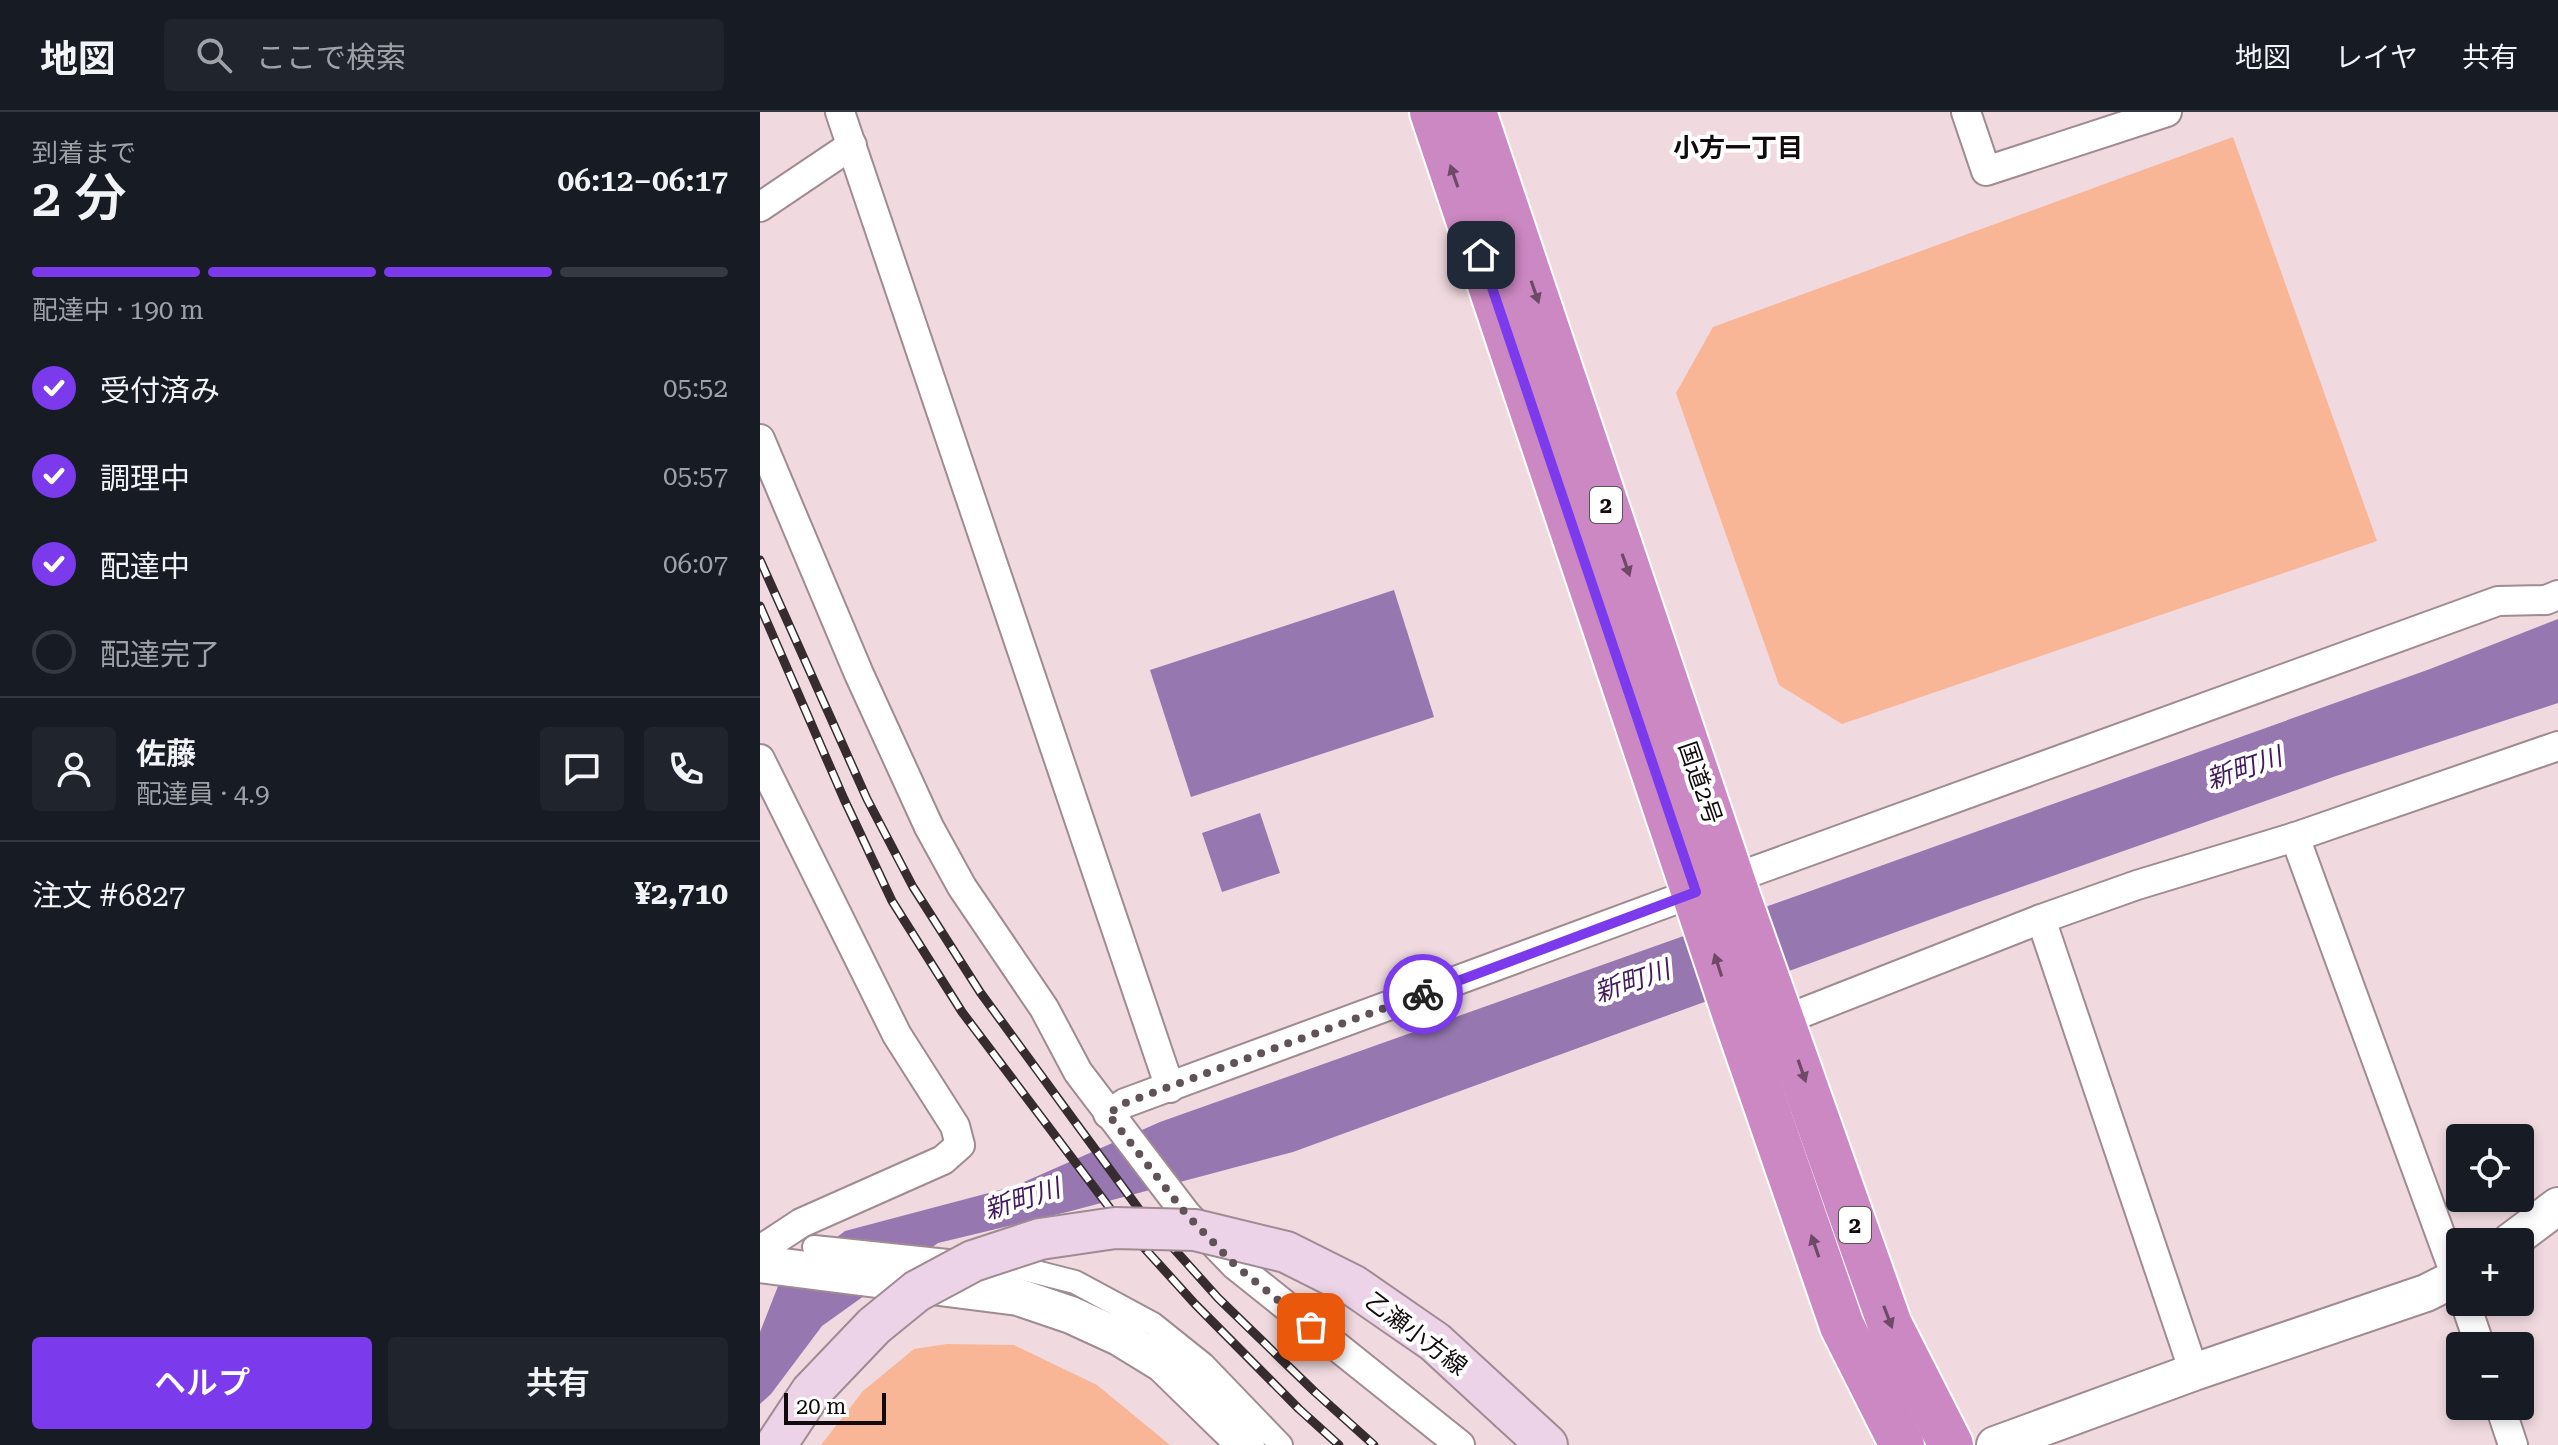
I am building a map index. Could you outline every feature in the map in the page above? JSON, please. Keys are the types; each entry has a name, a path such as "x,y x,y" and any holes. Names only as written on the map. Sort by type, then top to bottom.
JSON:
{"highway":[{"name":"国道2号","path":"1432,112 1717,896 1780,1009 1890,1325 1950,1445"},
{"name":"国道2号","path":"1474,112 1717,896 1735,1016 1842,1326 1902,1445"}],"main road":[{"name":"乙瀬小方線","path":"776,1445 811,1392 874,1326 917,1291 973,1261 1040,1239 1115,1228 1195,1230 1286,1252 1354,1286 1435,1342 1547,1445"}],"street":[{"path":"840,112 1170,1088"},
{"path":"1966,112 1986,171 2167,112"},
{"path":"760,207 852,145"},
{"path":"760,439 859,674 929,827 962,887 1044,1008 1078,1072 1186,1214 1235,1265 1460,1445"},
{"path":"1115,1123 1125,1103 1717,896 2498,601 2546,600 2558,595"},
{"path":"1780,1009 2137,885 2295,837 2558,746"},
{"path":"760,759 897,1035 955,1126 960,1145 943,1160 801,1223 766,1261"},
{"path":"2295,837 2446,1248"},
{"path":"2041,919 2194,1372"},
{"path":"2529,1228 2558,1206"},
{"path":"814,1247 1024,1269 1075,1282 1153,1324 1203,1364 1281,1445"},
{"path":"766,1261 906,1284 1018,1297 1071,1315 1119,1337 1163,1364 1246,1445"},
{"path":"1995,1445 2194,1372 2446,1289"},
{"path":"2505,1420 2513,1445"},
{"path":"1950,1445 1985,1445"}],"shaded area":[{"path":"2233,137 2377,541 1842,724 1779,685 1676,393 1713,327"},
{"path":"947,1344 1014,1345 1097,1385 1170,1445 821,1445 863,1391 914,1349"}],"water":[{"path":"1394,590 1434,717 1191,797 1150,670"},
{"name":"新町川","path":"2558,619 2558,703 2336,776 1962,908 1293,1152 938,1243 822,1326 760,1404 760,1332 780,1281 845,1231 1015,1186 1160,1122 2430,669"},
{"path":"1260,813 1280,873 1222,892 1202,833"}],"railway":[{"path":"760,560 867,799 913,887 980,992 1141,1212 1218,1298 1374,1445"},
{"path":"760,606 892,901 962,1012 1118,1219 1195,1304 1339,1445"}],"way so far":[{"path":"1311,1327 1235,1265 1186,1214 1108,1114 1125,1103 1423,994"}],"district":[{"name":"小方一丁目","path":"1738,148"}],"route":[{"path":"1423,994 1696,892 1481,255"}]}
